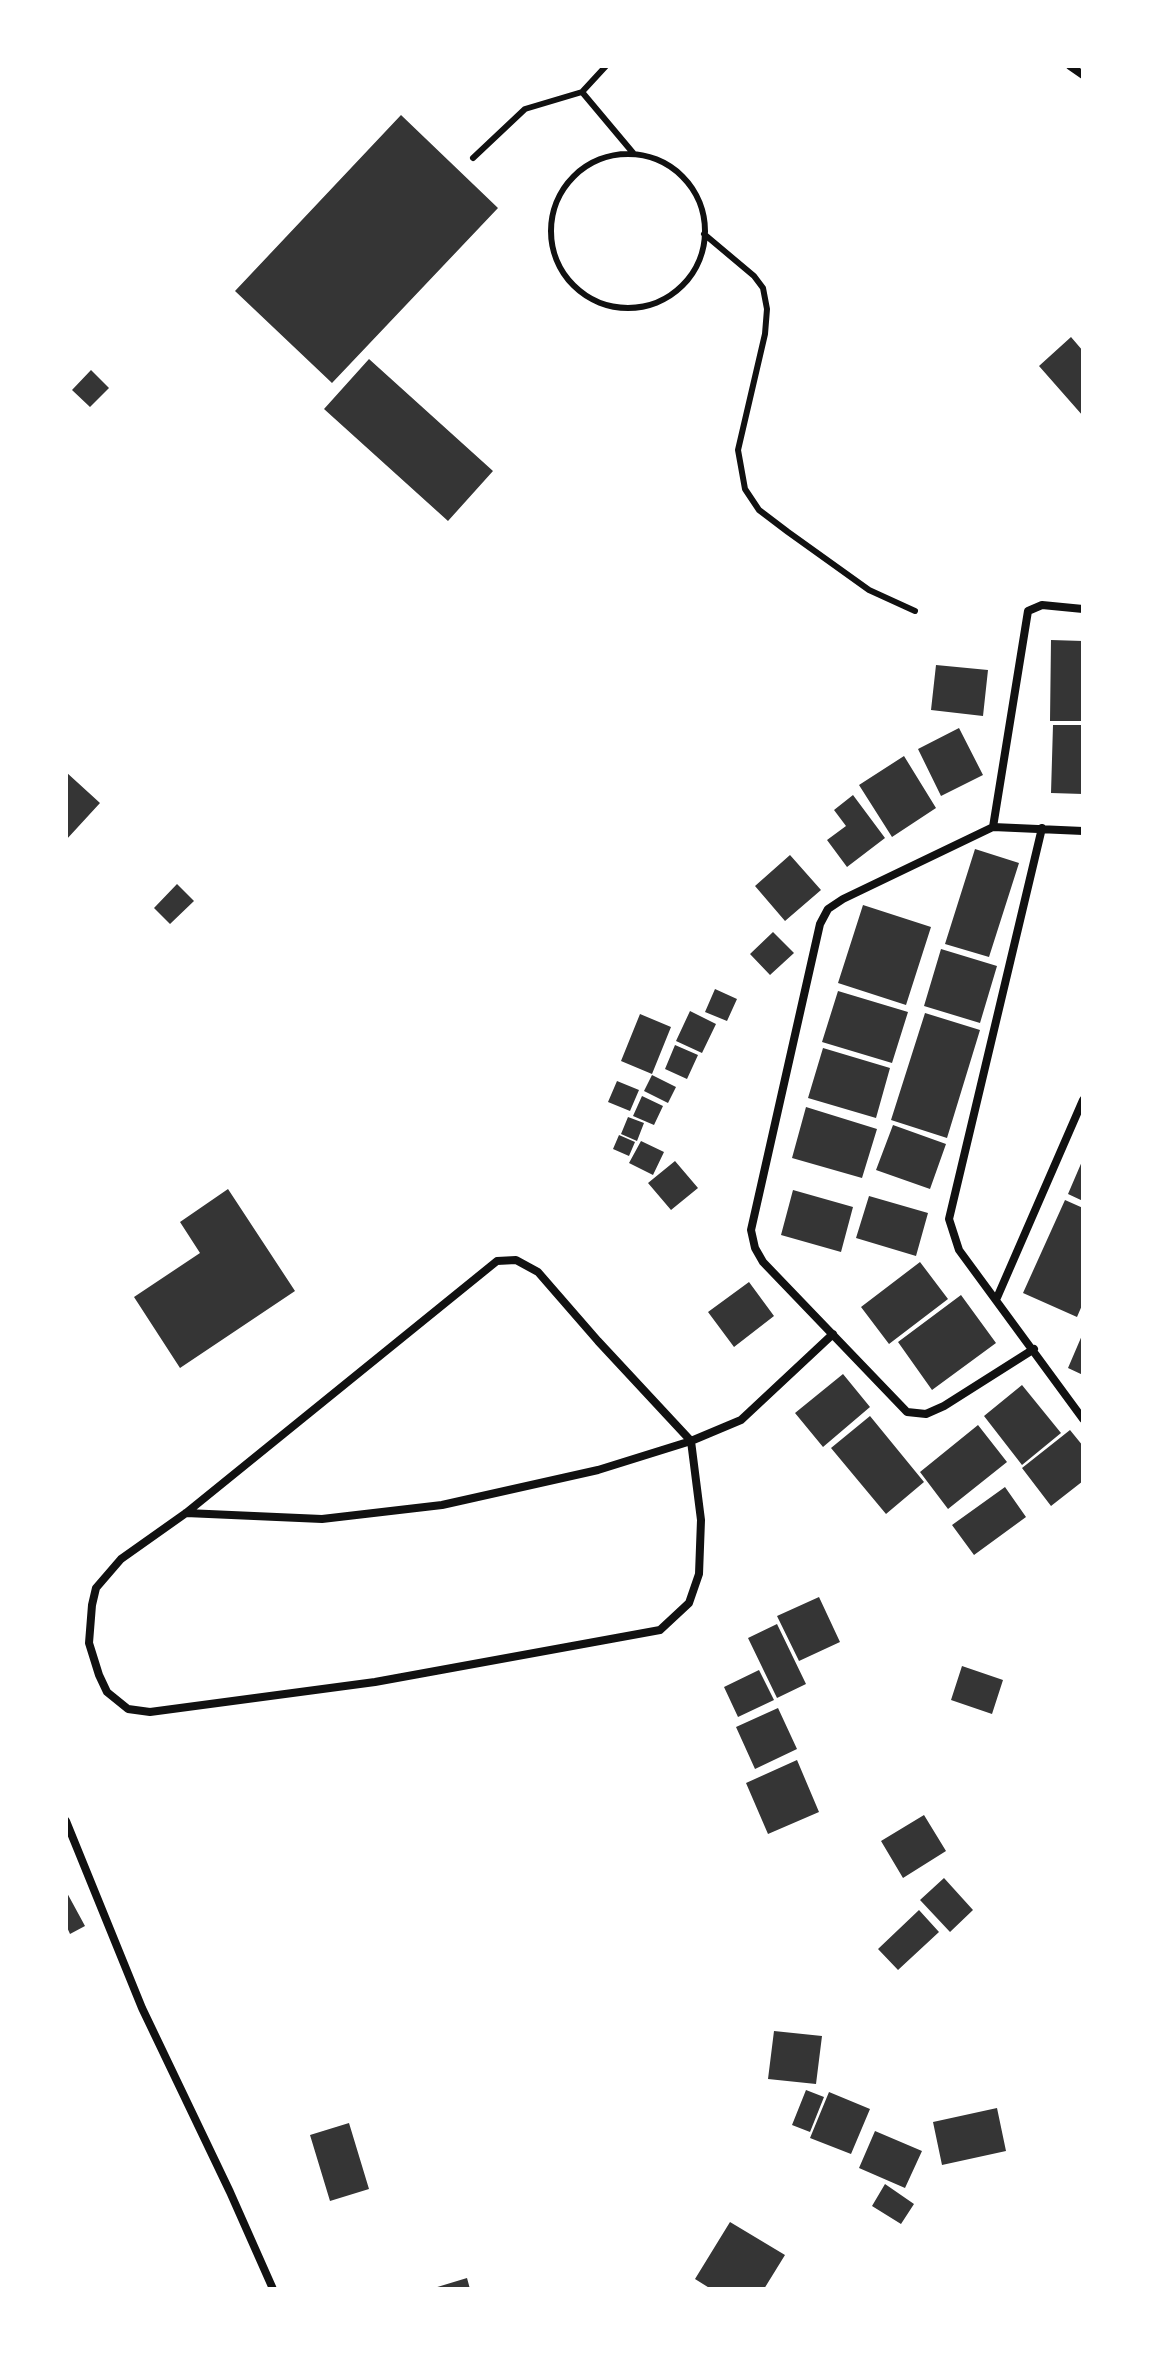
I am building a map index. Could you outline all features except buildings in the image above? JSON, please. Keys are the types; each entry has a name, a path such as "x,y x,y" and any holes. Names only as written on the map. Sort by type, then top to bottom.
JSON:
{"street":[{"path":"1070,66 1083,75"},
{"path":"993,827 1028,611 1042,605 1083,609"},
{"path":"1034,1349 926,1414 907,1412 763,1262 755,1248 751,1230 820,924 828,909 993,827 1083,831"},
{"path":"1042,828 949,1219 959,1250 1083,1419"},
{"path":"996,1300 1083,1100"},
{"path":"516,1260 538,1272 691,1441 701,1520 699,1574 689,1603 660,1630 375,1682 150,1712 128,1709 107,1692 99,1675 89,1643 92,1605 96,1588 121,1559 186,1513 497,1261 516,1260"},
{"path":"186,1513 322,1519 442,1505 598,1470 691,1441 741,1420 833,1334"},
{"path":"66,1821 142,2008 273,2289"}],"lane":[{"path":"473,158 525,109 582,92 606,66"},
{"path":"582,92 634,154"},
{"path":"634,154 660,161 682,176 698,198 705,224 703,251 691,276 672,295 648,306 621,309 595,302 574,287 558,265 551,239 553,212 564,187 583,168 607,157 634,154"},
{"path":"704,234 754,276 763,288 767,309 765,334 738,450 745,489 759,510 788,532 869,590 915,611"}]}
